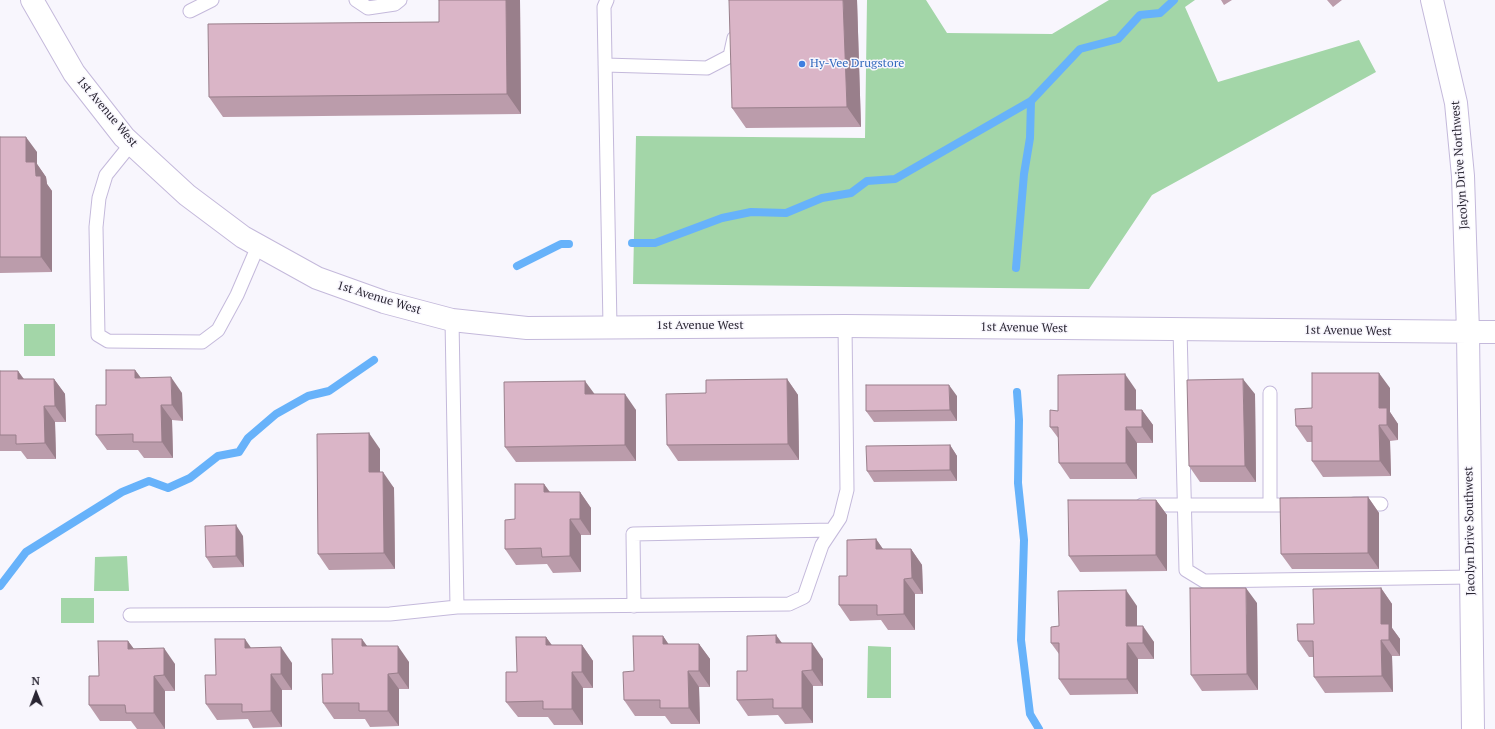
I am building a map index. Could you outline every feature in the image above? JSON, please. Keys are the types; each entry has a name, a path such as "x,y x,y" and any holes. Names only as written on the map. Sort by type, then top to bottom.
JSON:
{"street":[{"name":"1st Avenue West","path":"32,0 74,73 124,137 187,195 243,237 317,278 384,302 452,320 527,328 610,326 845,326 1495,332"},
{"name":"Jacolyn Drive Northwest","path":"1432,0 1456,103 1463,176 1468,332"},
{"name":"Jacolyn Drive Southwest","path":"1468,332 1473,729"}],"lane":[{"path":"190,11 212,0"},
{"path":"356,0 368,8 395,4 400,0"},
{"path":"606,3 610,326"},
{"path":"606,64 707,68 730,56 734,38"},
{"path":"131,144 106,176 99,198 96,227 98,335 108,341 202,342 218,330 237,295 258,246"},
{"path":"452,320 457,607"},
{"path":"130,615 390,614 457,607 789,604 804,597 822,545 840,518 847,490 845,326"},
{"path":"1180,330 1186,570 1204,582 1471,577"},
{"path":"1270,393 1270,505"},
{"path":"1341,504 1381,504"},
{"path":"1129,505 1310,505"},
{"path":"634,606 633,534 832,530"}],"green space":[{"path":"867,0 926,0 947,33 1052,34 1109,0 1195,0 1185,7 1218,82 1359,40 1376,72 1152,195 1089,289 633,284 636,136 865,138"},
{"path":"24,324 55,324 55,356 24,356"},
{"path":"127,556 129,591 94,591 95,557"},
{"path":"61,598 94,598 94,623 61,623"},
{"path":"868,646 891,647 891,698 867,698"}],"building":[{"path":"439,0 506,0 507,94 209,97 208,24 439,22"},
{"name":"Hy-Vee Drugstore","path":"729,0 843,0 847,107 732,108"},
{"path":"0,137 26,137 26,162 35,162 36,176 41,176 41,257 0,257"},
{"path":"106,370 135,370 135,378 171,377 172,405 161,405 162,442 133,442 133,434 96,435 96,405 106,405"},
{"path":"0,371 18,371 18,379 54,379 55,406 44,406 45,443 16,444 16,435 0,435"},
{"path":"1312,373 1379,373 1379,408 1387,408 1387,425 1379,425 1380,461 1312,461 1312,426 1296,426 1295,409 1312,408"},
{"path":"1125,374 1125,410 1142,410 1142,427 1126,427 1126,463 1059,463 1058,427 1050,427 1050,410 1058,411 1058,375"},
{"path":"787,379 788,444 667,445 666,394 706,393 706,380"},
{"path":"1243,379 1245,466 1189,466 1187,380"},
{"path":"585,381 585,394 625,394 625,445 505,447 504,382"},
{"path":"866,385 949,385 950,410 866,411"},
{"path":"369,433 369,472 383,472 384,553 318,554 317,434"},
{"path":"950,445 950,470 867,471 866,446"},
{"path":"515,484 544,484 544,492 580,492 580,519 570,519 570,556 542,557 541,548 505,549 505,520 515,519"},
{"path":"1368,497 1368,553 1281,554 1280,498"},
{"path":"1068,500 1156,500 1156,555 1069,556"},
{"path":"236,525 236,556 206,557 205,526"},
{"path":"876,539 876,549 911,549 912,578 904,579 904,614 877,615 877,605 839,605 839,576 847,576 847,540"},
{"path":"1190,588 1246,588 1247,674 1191,675"},
{"path":"1381,588 1381,624 1389,624 1389,640 1381,640 1382,676 1314,677 1313,641 1298,641 1297,624 1314,624 1313,589"},
{"path":"1126,590 1126,626 1143,626 1143,643 1127,643 1127,679 1059,679 1059,643 1051,643 1051,627 1059,626 1058,591"},
{"path":"776,635 776,643 812,643 812,670 802,671 802,708 773,708 773,699 737,700 737,671 747,671 747,636"},
{"path":"633,636 663,636 663,644 699,644 699,671 688,671 689,708 660,708 660,700 624,700 623,672 634,671"},
{"path":"516,637 546,637 546,645 582,645 582,672 572,672 572,709 543,709 543,701 506,702 506,672 517,672"},
{"path":"215,639 245,639 245,648 281,647 281,674 271,674 271,711 242,712 242,704 206,704 205,675 216,675"},
{"path":"332,639 362,639 362,646 398,646 398,673 388,674 388,711 359,711 359,703 323,703 322,674 333,674"},
{"path":"98,641 128,641 128,649 164,648 164,675 154,676 154,713 126,713 125,705 89,705 89,676 99,676"}],"waterway":[{"path":"632,243 655,243 722,218 751,212 786,213 822,198 851,193 867,181 895,179 1031,101 1080,49 1118,39 1140,15 1160,13 1174,0"},
{"path":"1016,268 1024,174 1030,138 1031,101"},
{"path":"517,266 561,244 569,244"},
{"path":"0,586 26,552 122,492 149,481 168,488 190,478 218,456 239,452 248,438 276,414 308,396 329,391 374,360"},
{"path":"1017,392 1019,420 1018,483 1024,540 1021,640 1030,714 1039,729"}],"place":[{"name":"Hy-Vee Drugstore","path":"802,64"}]}
